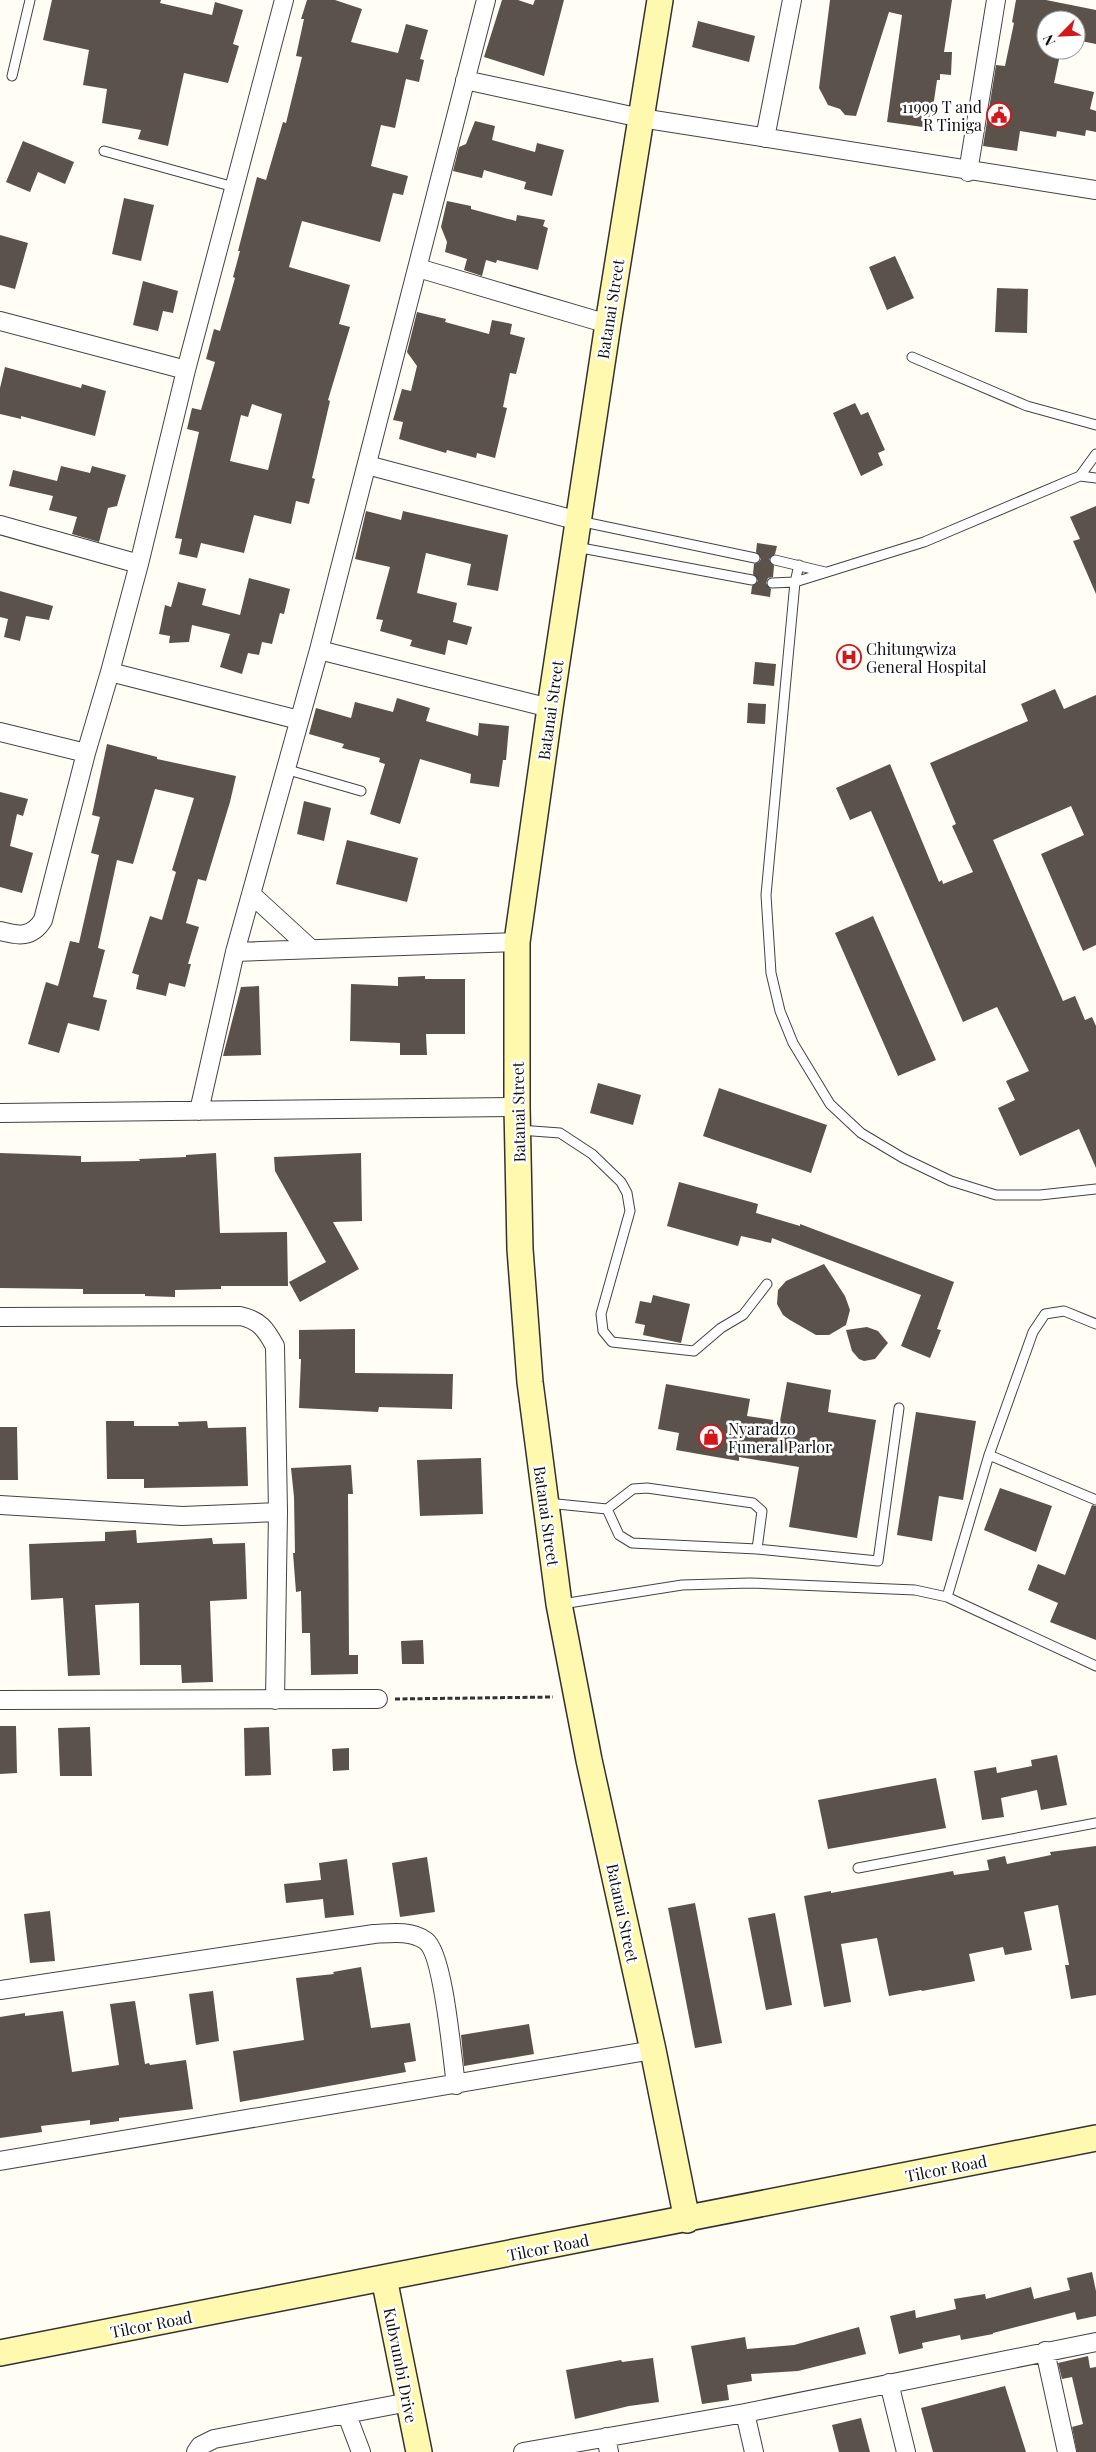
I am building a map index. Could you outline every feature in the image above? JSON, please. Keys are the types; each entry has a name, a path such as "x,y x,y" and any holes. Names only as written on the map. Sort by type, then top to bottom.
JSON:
{"street":[{"path":"0,932 14,935 28,934 38,928 44,920 86,753 139,564 186,370 284,0"},
{"path":"198,1111 235,952 319,650 486,0"},
{"name":"Batanai Street","path":"660,0 640,118 550,708 518,942 518,1118 520,1250 528,1363 544,1502 559,1604 577,1696 654,2050 687,2220"},
{"path":"765,138 792,0"},
{"path":"968,172 996,0"},
{"path":"465,80 640,118 968,172 1096,190"},
{"path":"418,268 608,324"},
{"path":"0,321 186,370"},
{"path":"367,465 579,521"},
{"path":"0,525 139,564"},
{"path":"319,650 550,708"},
{"path":"110,672 299,720"},
{"path":"0,732 86,753"},
{"path":"251,894 311,949"},
{"path":"235,952 518,942"},
{"path":"0,1113 198,1111 518,1118"},
{"path":"0,1317 240,1316 252,1318 259,1322 275,1346 278,1512 275,1700"},
{"path":"0,1505 182,1516 278,1512"},
{"path":"0,1700 378,1699"},
{"path":"0,1990 374,1934 400,1932 425,1940 437,1959 456,2085"},
{"path":"0,2161 654,2050"},
{"name":"Tilcor Road","path":"0,2353 687,2220 1096,2138"},
{"name":"Kubvumbi Drive","path":"384,2278 419,2452"},
{"path":"523,2452 607,2444 745,2413 1096,2342"},
{"path":"1045,2351 1067,2452"},
{"path":"889,2383 906,2452"},
{"path":"196,2452 200,2446 214,2439 409,2402"},
{"path":"745,2413 754,2452"},
{"path":"347,2415 361,2452"}],"lane":[{"path":"12,76 30,0"},
{"path":"104,151 234,188"},
{"path":"912,357 1027,406 1096,425"},
{"path":"1080,476 1096,454"},
{"path":"772,583 795,582 924,542 1080,476 1096,478"},
{"path":"579,521 755,558"},
{"path":"575,547 752,580"},
{"path":"775,560 826,572"},
{"path":"799,565 795,582 766,895 771,974 780,1011 793,1043 830,1104 861,1133 903,1158 951,1180 996,1195 1040,1195 1096,1189"},
{"path":"286,769 361,791"},
{"path":"518,1118 560,1133 592,1154 621,1182 627,1193 630,1211 601,1314 603,1331 612,1342 694,1351 721,1328 743,1316 767,1284"},
{"path":"947,1597 989,1455 1032,1332 1045,1314 1064,1311 1096,1324"},
{"path":"607,1509 619,1535 632,1543 757,1549 878,1561 899,1408"},
{"path":"989,1455 1096,1500"},
{"path":"544,1502 607,1509 634,1489 647,1488 753,1503 762,1510 757,1549"},
{"path":"559,1604 682,1585 750,1583 915,1590 947,1597 1096,1666"},
{"path":"858,1868 1096,1823"}],"path":[{"path":"378,1699 577,1696"}],"building":[{"path":"52,0 161,0 160,3 212,15 215,2 243,10 233,44 239,46 228,83 184,73 168,146 138,139 141,130 102,123 107,89 83,85 89,50 43,40"},
{"path":"307,0 335,0 362,9 351,42 398,53 406,24 428,30 420,59 424,60 419,82 406,79 395,128 381,125 371,166 408,176 403,195 393,193 380,242 302,221 289,267 350,285 339,324 350,327 328,400 330,401 312,478 315,479 309,504 296,501 291,524 254,515 244,553 201,543 197,558 179,554 182,539 175,538 199,432 187,429 192,408 201,410 215,362 206,359 214,329 220,331 235,278 233,277 240,251 238,251 257,177 266,180 283,122 286,123 302,57 296,56 304,19 301,19","holes":["252,404 282,414 268,470 230,461 241,415 248,417"]},
{"path":"502,0 518,0 533,5 535,0 564,0 544,76 484,57"},
{"path":"830,0 952,0 944,52 952,52 951,75 940,74 940,80 937,80 930,128 887,122 902,15 889,12 856,116 845,115 840,109 828,105 819,88"},
{"path":"1016,0 1046,0 1096,10 1096,44 1086,42 1086,10 1036,10 1036,60 1059,60 1054,83 1094,92 1090,109 1096,111 1096,132 1086,130 1085,136 1057,131 1056,137 1020,131 1017,151 983,146 996,65 1005,66 1014,23 1012,22"},
{"path":"698,21 755,36 749,62 692,47"},
{"path":"475,121 495,126 492,140 535,152 537,143 564,150 552,196 524,189 526,182 484,170 482,178 453,171 459,147 466,144"},
{"path":"23,141 74,162 65,184 38,172 30,192 6,182"},
{"path":"124,198 154,205 141,261 112,254"},
{"path":"447,201 471,206 471,209 516,221 517,215 545,220 543,226 548,228 538,270 497,260 496,263 486,260 482,276 464,270 467,259 445,252 447,242 441,227"},
{"path":"0,235 28,243 15,289 0,285"},
{"path":"895,256 914,298 887,310 869,267"},
{"path":"143,281 178,291 173,313 163,311 158,331 133,325"},
{"path":"997,288 1028,289 1027,333 995,332"},
{"path":"417,312 446,319 445,322 489,334 492,320 512,324 510,334 525,338 516,374 510,373 503,407 507,408 495,458 477,453 476,458 447,450 446,453 399,439 403,422 393,420 402,389 411,391 417,366 407,352"},
{"path":"5,367 81,388 82,384 106,391 95,436 21,416 21,419 0,414 0,388"},
{"path":"855,403 861,415 868,412 885,450 878,453 883,465 861,476 833,413"},
{"path":"61,466 90,473 92,466 126,475 117,506 108,508 99,542 72,534 77,517 49,510 53,496 9,486 13,470 57,481"},
{"path":"1096,506 1096,594 1073,541 1080,539 1070,517"},
{"path":"366,511 401,520 403,511 508,535 498,591 467,585 471,564 426,553 417,593 457,603 453,622 472,627 467,645 448,640 445,655 410,646 412,640 380,631 383,620 376,619 390,567 355,559"},
{"path":"757,543 777,546 775,554 769,559 774,566 773,577 768,578 766,583 771,589 770,597 751,594 752,586 758,581 753,574 754,564 761,559 756,552"},
{"path":"249,578 290,589 284,614 280,613 272,644 262,642 259,655 248,653 242,674 220,667 230,634 192,625 189,642 169,643 170,636 159,634 165,605 171,607 178,582 206,589 202,605 240,615"},
{"path":"0,591 53,606 49,620 26,616 20,641 4,637 8,619 0,617"},
{"path":"755,662 776,664 774,686 753,684"},
{"path":"1055,689 1064,709 1096,695 1096,945 1083,951 1041,854 1084,835 1071,806 993,840 1063,1001 1075,996 1085,1020 1092,1017 1096,1026 1096,1168 1079,1129 1020,1156 998,1108 1015,1100 1006,1081 1029,1071 997,1007 963,1022 871,811 850,820 836,788 890,764 939,882 942,880 943,884 973,872 952,826 956,824 930,763 1028,721 1021,704"},
{"path":"397,698 430,708 426,721 478,736 479,723 509,726 506,760 503,760 499,787 470,783 471,774 420,759 400,824 370,814 385,764 379,762 380,758 342,748 344,744 309,734 316,708 351,718 355,702 393,712"},
{"path":"748,703 766,704 765,724 747,723"},
{"path":"107,744 157,757 157,759 236,776 206,881 198,879 186,923 199,927 188,964 191,964 185,987 169,983 166,996 136,989 139,975 132,973 150,916 162,920 176,872 172,870 194,798 155,789 133,864 117,860 98,948 105,950 93,997 107,1000 99,1031 68,1023 59,1053 28,1044 46,982 58,986 70,941 79,943 99,855 91,853 100,817 92,815"},
{"path":"0,792 28,799 23,816 17,814 10,846 33,853 22,893 0,887"},
{"path":"304,801 331,808 324,841 297,834"},
{"path":"347,840 418,858 407,902 336,884"},
{"path":"873,916 936,1060 898,1076 835,933"},
{"path":"425,976 425,979 465,979 465,1034 426,1034 427,1055 400,1055 400,1043 350,1041 351,984 398,986 398,977"},
{"path":"259,986 261,1055 223,1056 241,987"},
{"path":"598,1083 641,1095 633,1125 590,1113"},
{"path":"719,1088 827,1125 811,1173 703,1136"},
{"path":"0,1153 81,1156 81,1162 140,1161 139,1159 186,1157 186,1155 216,1153 220,1233 287,1232 288,1286 221,1286 221,1289 175,1290 175,1297 145,1296 145,1294 83,1294 83,1289 0,1288"},
{"path":"361,1153 362,1221 333,1222 359,1269 300,1302 289,1282 326,1262 275,1171 274,1157"},
{"path":"679,1182 758,1204 756,1213 800,1226 800,1224 954,1282 937,1329 941,1330 930,1358 901,1346 921,1295 772,1238 771,1243 741,1236 738,1246 667,1226"},
{"path":"824,1264 845,1296 850,1310 846,1325 829,1335 816,1335 783,1315 777,1304 778,1290 786,1281"},
{"path":"653,1295 690,1304 681,1343 643,1335 645,1325 635,1323 640,1301 651,1303"},
{"path":"867,1327 878,1331 888,1343 875,1359 864,1361 859,1359 852,1351 846,1330"},
{"path":"355,1329 355,1373 453,1374 452,1409 379,1407 378,1412 299,1408 301,1359 299,1359 299,1330"},
{"path":"787,1382 831,1390 828,1412 876,1420 857,1538 789,1527 799,1467 739,1457 739,1461 676,1450 679,1433 658,1429 666,1384 750,1399 747,1416 780,1421"},
{"path":"916,1412 976,1421 963,1500 939,1496 932,1541 897,1535"},
{"path":"106,1421 134,1421 134,1426 179,1426 178,1422 207,1421 208,1428 246,1427 248,1486 144,1488 144,1479 107,1479"},
{"path":"0,1427 17,1427 18,1480 0,1480"},
{"path":"481,1458 483,1514 420,1516 417,1460"},
{"path":"351,1465 353,1494 348,1494 349,1655 358,1655 358,1674 311,1675 310,1633 302,1633 301,1591 296,1592 293,1553 295,1553 294,1497 291,1468"},
{"path":"1000,1488 1052,1506 1036,1552 984,1530"},
{"path":"1092,1505 1096,1506 1096,1640 1050,1622 1058,1603 1028,1590 1038,1564 1065,1575"},
{"path":"136,1530 137,1543 212,1538 213,1544 245,1543 247,1599 210,1601 213,1682 182,1683 181,1665 140,1665 139,1603 95,1605 100,1675 68,1676 63,1598 31,1600 29,1544 105,1541 105,1532"},
{"path":"423,1640 424,1664 402,1664 401,1641"},
{"path":"0,1726 16,1726 17,1773 0,1774"},
{"path":"90,1727 92,1776 60,1776 58,1728"},
{"path":"269,1727 271,1775 245,1776 244,1728"},
{"path":"349,1748 349,1770 333,1771 332,1749"},
{"path":"1057,1755 1067,1805 1041,1810 1037,1790 1001,1798 1004,1817 982,1820 974,1771 996,1767 997,1773 1032,1766 1031,1760"},
{"path":"936,1778 946,1828 828,1849 818,1800"},
{"path":"1096,1846 1096,1995 1071,1999 1065,1965 1069,1965 1058,1905 1024,1912 1032,1950 1005,1955 1003,1947 969,1954 975,1981 922,1991 889,1996 877,1938 841,1944 851,2002 824,2007 804,1896 831,1891 831,1893 953,1871 954,1875 989,1870 987,1860 1005,1856 1007,1864 1051,1855 1050,1852"},
{"path":"427,1857 435,1912 400,1917 392,1863"},
{"path":"347,1859 354,1915 325,1918 323,1899 286,1903 284,1884 321,1880 319,1863"},
{"path":"695,1903 722,2043 695,2048 668,1908"},
{"path":"50,1911 55,1961 30,1963 24,1914"},
{"path":"775,1913 792,2005 766,2010 748,1918"},
{"path":"361,1967 371,2028 410,2023 416,2061 404,2063 406,2072 240,2102 233,2051 304,2040 296,1978 334,1974 333,1972"},
{"path":"213,1991 219,2041 196,2045 189,1994"},
{"path":"135,2001 145,2064 186,2060 193,2109 119,2118 119,2121 90,2125 90,2120 41,2126 42,2132 0,2138 0,2017 25,2013 25,2016 63,2011 72,2072 119,2065 110,2004"},
{"path":"529,2024 534,2054 464,2066 461,2035"},
{"path":"1092,2272 1096,2291 1096,2316 1077,2320 1075,2312 993,2334 961,2340 960,2335 922,2343 923,2348 899,2354 890,2316 915,2310 916,2318 956,2309 954,2299 985,2294 986,2299 1031,2287 1034,2299 1070,2290 1067,2278"},
{"path":"859,2327 866,2354 798,2371 751,2374 752,2381 727,2385 729,2400 702,2404 691,2346 745,2337 747,2349 794,2345"},
{"path":"1088,2356 1090,2368 1096,2367 1096,2452 1077,2452 1072,2427 1083,2424 1072,2377 1062,2379 1058,2363"},
{"path":"653,2358 659,2402 629,2406 575,2419 566,2370 621,2360 622,2362"},
{"path":"1005,2386 1026,2452 933,2452 921,2408"},
{"path":"861,2418 870,2452 839,2452 832,2425"}],"place":[{"name":"11999 T and R Tiniga","path":"999,115"},
{"name":"Chitungwiza General Hospital","path":"849,657"},
{"name":"Nyaradzo Funeral Parlor","path":"711,1437"}]}
